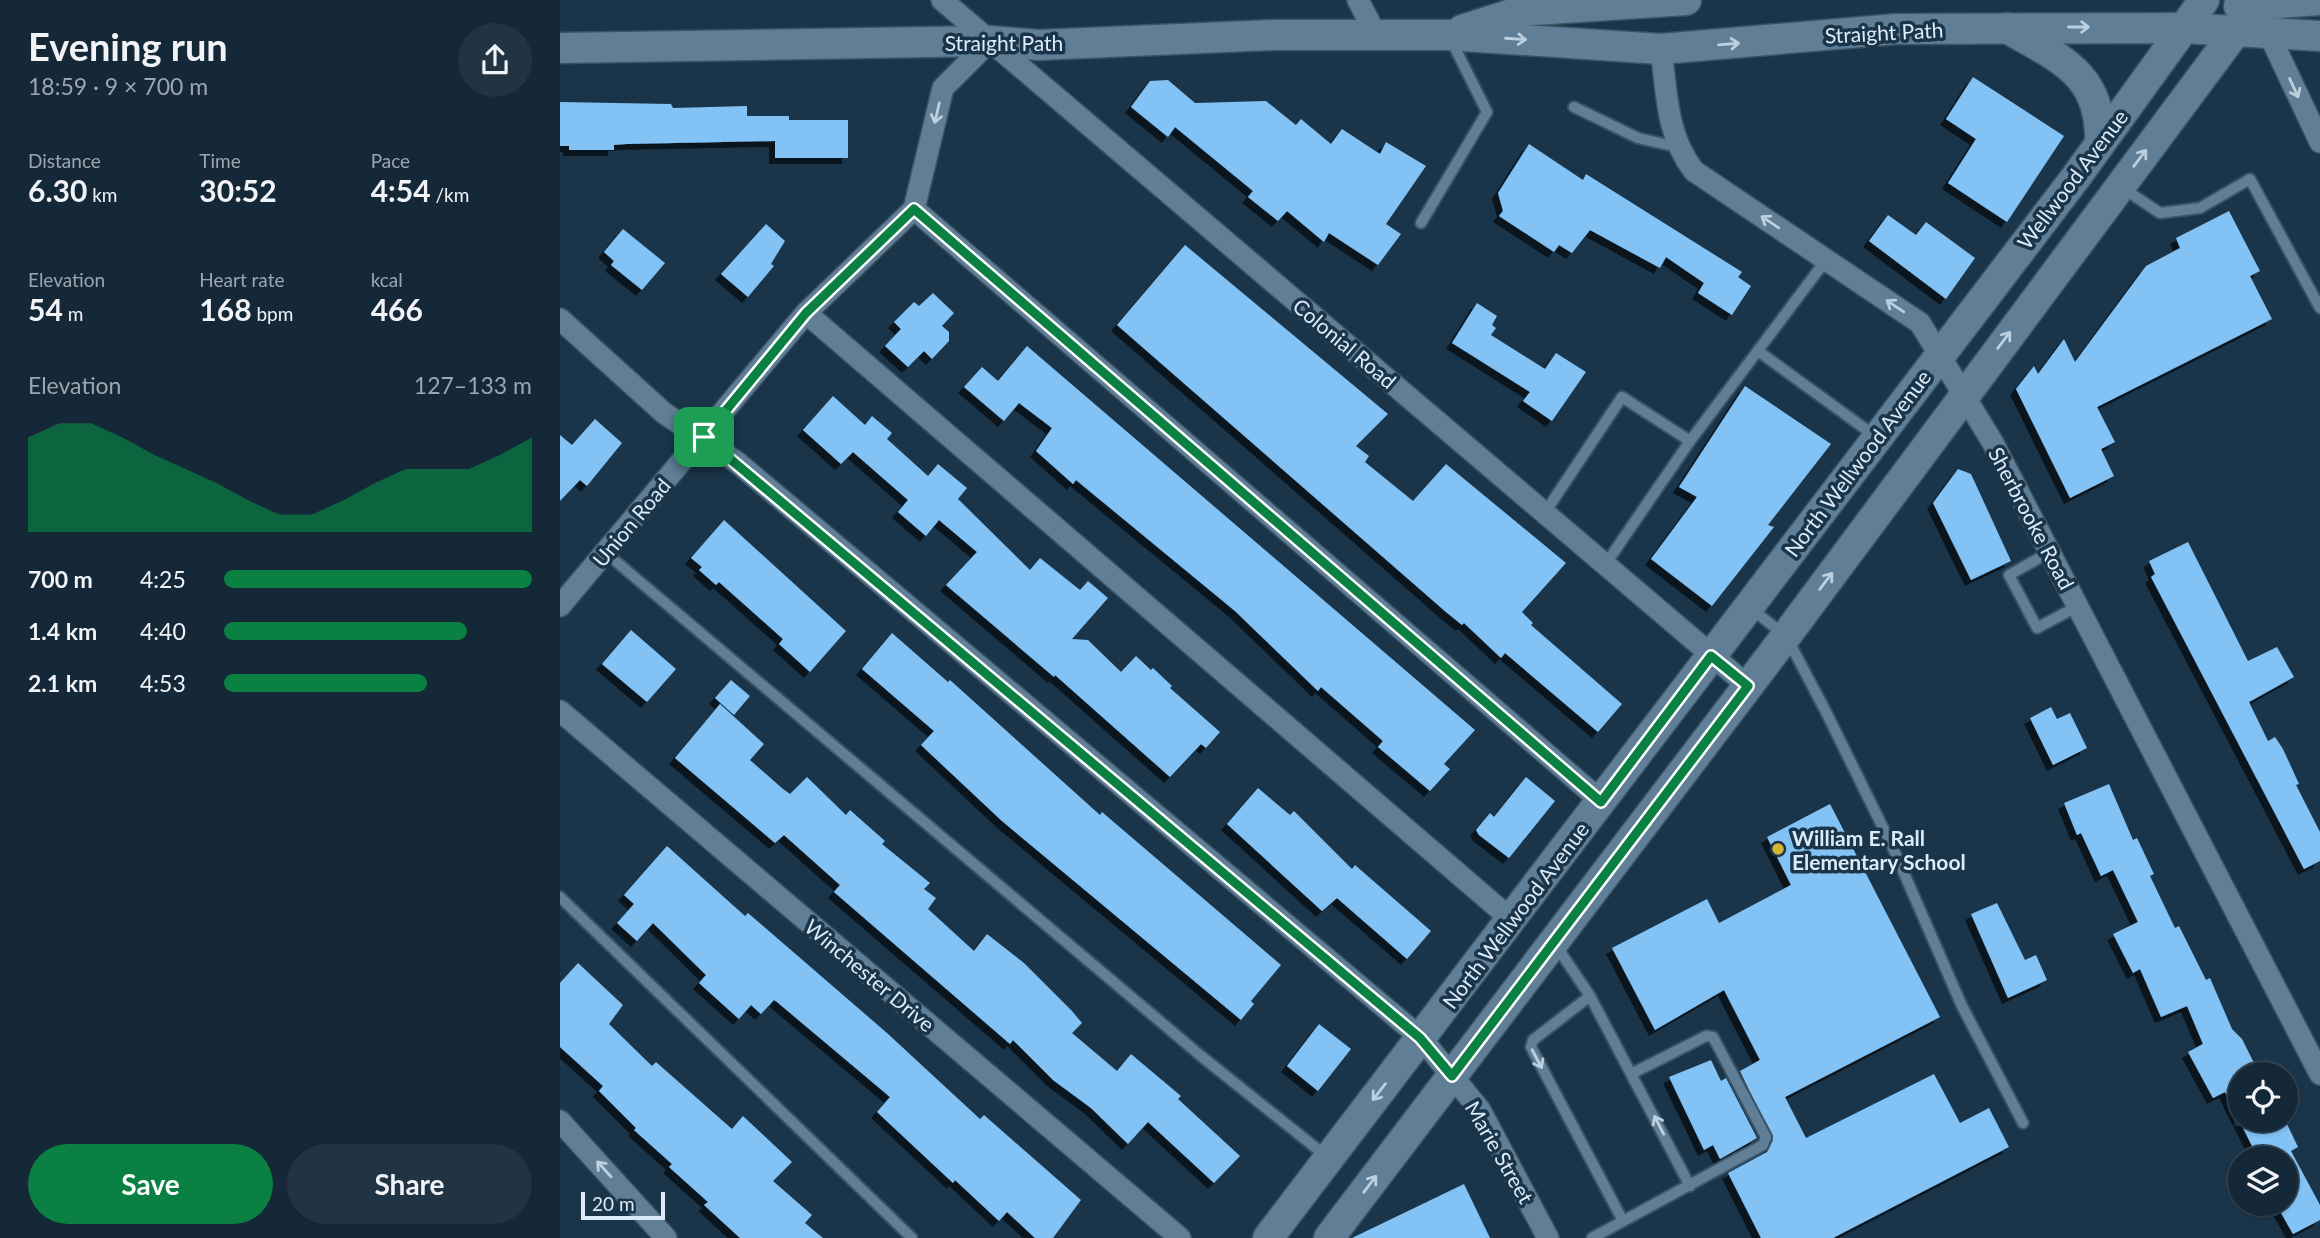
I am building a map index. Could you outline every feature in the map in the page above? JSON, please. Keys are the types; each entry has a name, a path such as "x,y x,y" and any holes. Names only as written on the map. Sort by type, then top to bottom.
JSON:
{"main road":[{"name":"Straight Path","path":"1448,35 1521,11 1686,0"},
{"name":"Wellwood Avenue","path":"1938,356 2100,143 2204,0"},
{"path":"2184,28 2210,14 2258,1 2320,0"},
{"path":"1339,1230 1452,1076 1786,636 2258,1"},
{"name":"Straight Path","path":"560,48 990,41 1039,45 1275,35 1448,35 1661,49 1896,29 2006,27 2184,28 2320,36"},
{"path":"2006,27 2064,62 2083,78 2097,103 2101,118 2100,143"},
{"name":"North Wellwood Avenue","path":"1268,1238 1938,356"}],"street":[{"name":"Colonial Road","path":"942,0 1748,686"},
{"path":"1358,0 1377,37"},
{"path":"2269,34 2320,142"},
{"path":"990,41 943,88 914,209 1601,802"},
{"name":"Sherbrooke Road","path":"1661,49 1677,147 1694,171 1920,323 1993,443 2320,1074"},
{"name":"Union Road","path":"560,606 806,313 914,209"},
{"path":"806,313 1512,920"},
{"name":"Marie Street","path":"560,319 664,413 704,437 1420,1038 1480,1110 1548,1238"},
{"name":"Winchester Drive","path":"560,711 1180,1238"},
{"path":"560,1121 666,1238"}],"lane":[{"path":"1421,223 1487,112 1448,35"},
{"path":"1574,107 1638,138 1677,147"},
{"path":"2119,185 2160,214 2200,208 2250,179 2320,308"},
{"path":"1605,565 1690,441 1826,260"},
{"path":"1758,351 1878,438"},
{"path":"1544,514 1622,397 1690,441"},
{"path":"2050,552 2009,575 2037,628 2078,606"},
{"path":"606,553 1202,1056 1328,1158"},
{"path":"1749,606 1786,636 1875,811 1962,1006 2023,1123"},
{"path":"560,897 912,1238"},
{"path":"1554,942 1590,996 1690,1185"},
{"path":"1590,996 1533,1040 1531,1047 1623,1221"},
{"path":"1592,1238 1763,1145 1766,1138 1713,1037 1706,1035 1633,1073"}],"building":[{"path":"1973,77 2064,136 2007,222 1948,183 1976,139 1946,119"},
{"path":"1168,80 1195,103 1266,101 1296,125 1301,119 1331,144 1342,129 1380,154 1386,142 1426,166 1386,224 1401,234 1378,265 1329,233 1324,242 1287,211 1278,221 1248,197 1253,191 1175,127 1168,137 1131,107 1150,81"},
{"path":"560,102 671,104 673,108 747,106 747,116 789,116 789,120 848,120 848,158 775,158 775,141 626,144 614,145 614,150 569,150 569,146 560,146"},
{"path":"1529,144 1583,180 1586,174 1742,272 1738,277 1751,286 1732,315 1698,293 1704,283 1666,257 1660,268 1590,230 1572,253 1559,245 1554,252 1499,216 1503,211 1498,193"},
{"path":"2229,211 2260,271 2250,276 2272,319 2097,407 2115,442 2101,449 2114,476 2070,498 2016,389 2034,366 2038,374 2064,339 2075,362 2146,266 2180,248 2176,238"},
{"path":"1888,215 1916,235 1926,222 1975,258 1946,299 1869,241"},
{"path":"766,224 785,241 771,264 774,266 748,297 721,274"},
{"path":"623,229 665,263 642,290 611,265 614,261 604,252"},
{"path":"1185,245 1388,414 1356,446 1369,456 1365,462 1413,501 1446,464 1566,563 1522,612 1533,623 1531,625 1622,704 1598,732 1505,653 1501,658 1464,623 1462,625 1446,612 1117,325"},
{"path":"933,293 954,313 942,326 949,332 949,341 932,359 924,351 908,367 885,346 901,329 894,322 914,302 919,306"},
{"path":"1477,303 1497,316 1492,325 1496,328 1491,335 1545,369 1556,353 1586,372 1552,421 1523,401 1530,392 1452,343"},
{"path":"1027,346 1475,730 1444,764 1450,769 1430,791 1378,747 1383,741 1321,687 1318,691 1235,611 1076,480 1073,484 1036,451 1052,428 1019,403 1004,421 964,387 982,367 998,381"},
{"path":"1745,386 1831,444 1768,525 1774,527 1712,606 1651,559 1697,497 1679,487"},
{"path":"833,396 865,425 872,416 892,433 887,439 928,476 938,464 967,488 958,499 1030,570 1040,558 1080,590 1088,581 1108,598 1072,639 1088,640 1121,672 1136,656 1151,670 1153,668 1172,686 1170,688 1220,732 1206,748 1201,744 1170,777 1055,675 1054,677 946,585 977,552 939,520 926,536 898,512 908,500 853,452 841,464 803,430"},
{"path":"595,419 622,443 587,486 580,480 560,501 560,435 572,445"},
{"path":"1958,469 1971,474 2011,561 1971,580 1933,503"},
{"path":"724,520 846,631 810,672 779,644 783,639 719,582 716,585 699,570 702,567 691,558"},
{"path":"2188,542 2248,661 2277,647 2294,677 2249,702 2268,741 2275,737 2283,749 2299,784 2296,785 2320,832 2320,861 2304,869 2151,577 2155,574 2149,561"},
{"path":"631,630 676,669 647,702 602,664"},
{"path":"892,633 948,682 950,680 1100,815 1102,812 1281,965 1251,1001 1254,1004 1241,1020 1002,821 921,745 934,731 862,669"},
{"path":"731,680 750,696 734,715 715,698"},
{"path":"720,704 764,744 750,760 783,789 790,794 807,777 846,815 850,810 885,841 882,844 930,883 924,889 936,898 928,909 974,951 987,934 1024,963 1072,1011 1082,1023 1072,1033 1117,1071 1131,1054 1181,1096 1178,1099 1240,1156 1214,1183 1148,1122 1128,1144 1091,1108 1053,1080 1013,1040 1010,1044 834,892 840,885 784,835 775,843 675,758"},
{"path":"2051,707 2057,719 2070,713 2087,748 2053,765 2030,718"},
{"path":"1526,777 1555,801 1509,858 1476,830 1490,813 1494,817"},
{"path":"2109,784 2133,840 2137,838 2154,874 2150,876 2175,928 2179,926 2206,980 2210,978 2232,1029 2242,1039 2254,1062 2228,1062 2228,1098 2225,1092 2213,1098 2188,1052 2203,1044 2187,1006 2161,1017 2140,969 2133,973 2113,934 2138,922 2113,870 2101,876 2081,833 2077,835 2064,803"},
{"path":"1258,788 1290,815 1294,811 1352,869 1355,865 1431,931 1407,959 1337,898 1322,911 1227,824"},
{"path":"1830,804 1940,1017 1785,1097 1806,1138 1934,1074 1960,1123 1989,1108 2009,1147 1833,1238 1761,1238 1728,1173 1767,1152 1773,1140 1740,1071 1760,1060 1724,990 1655,1030 1612,948 1707,899 1719,923 1791,885 1767,837"},
{"path":"667,846 745,916 748,913 887,1033 980,1119 984,1115 1081,1200 1053,1238 1035,1238 1007,1212 999,1221 955,1180 953,1183 877,1112 890,1097 777,1002 774,1000 761,1014 751,1005 739,1019 699,983 706,975 653,923 637,941 617,923 634,904 624,895"},
{"path":"1997,903 2025,960 2036,955 2047,980 2008,998 1971,914"},
{"path":"578,963 623,1005 609,1024 652,1066 656,1062 732,1129 743,1116 792,1162 773,1181 812,1215 805,1223 823,1238 740,1238 704,1205 708,1202 669,1167 672,1164 634,1130 636,1128 599,1091 603,1086 560,1047 560,983"},
{"path":"1319,1024 1351,1049 1318,1091 1287,1066"},
{"path":"1711,1060 1721,1081 1726,1078 1757,1138 1720,1159 1713,1145 1704,1150 1669,1077"},
{"path":"2245,1132 2291,1132 2298,1146 2252,1146"},
{"path":"2298,1164 2320,1205 2320,1220 2293,1234 2283,1216 2298,1216"},
{"path":"1464,1184 1490,1238 1352,1238"}],"place":[{"name":"William E. Rall Elementary School","path":"1778,849"}],"route":[{"path":"914,209 1601,802 1711,656 1748,686 1452,1076 1420,1038 704,437 806,313 914,209"}]}
